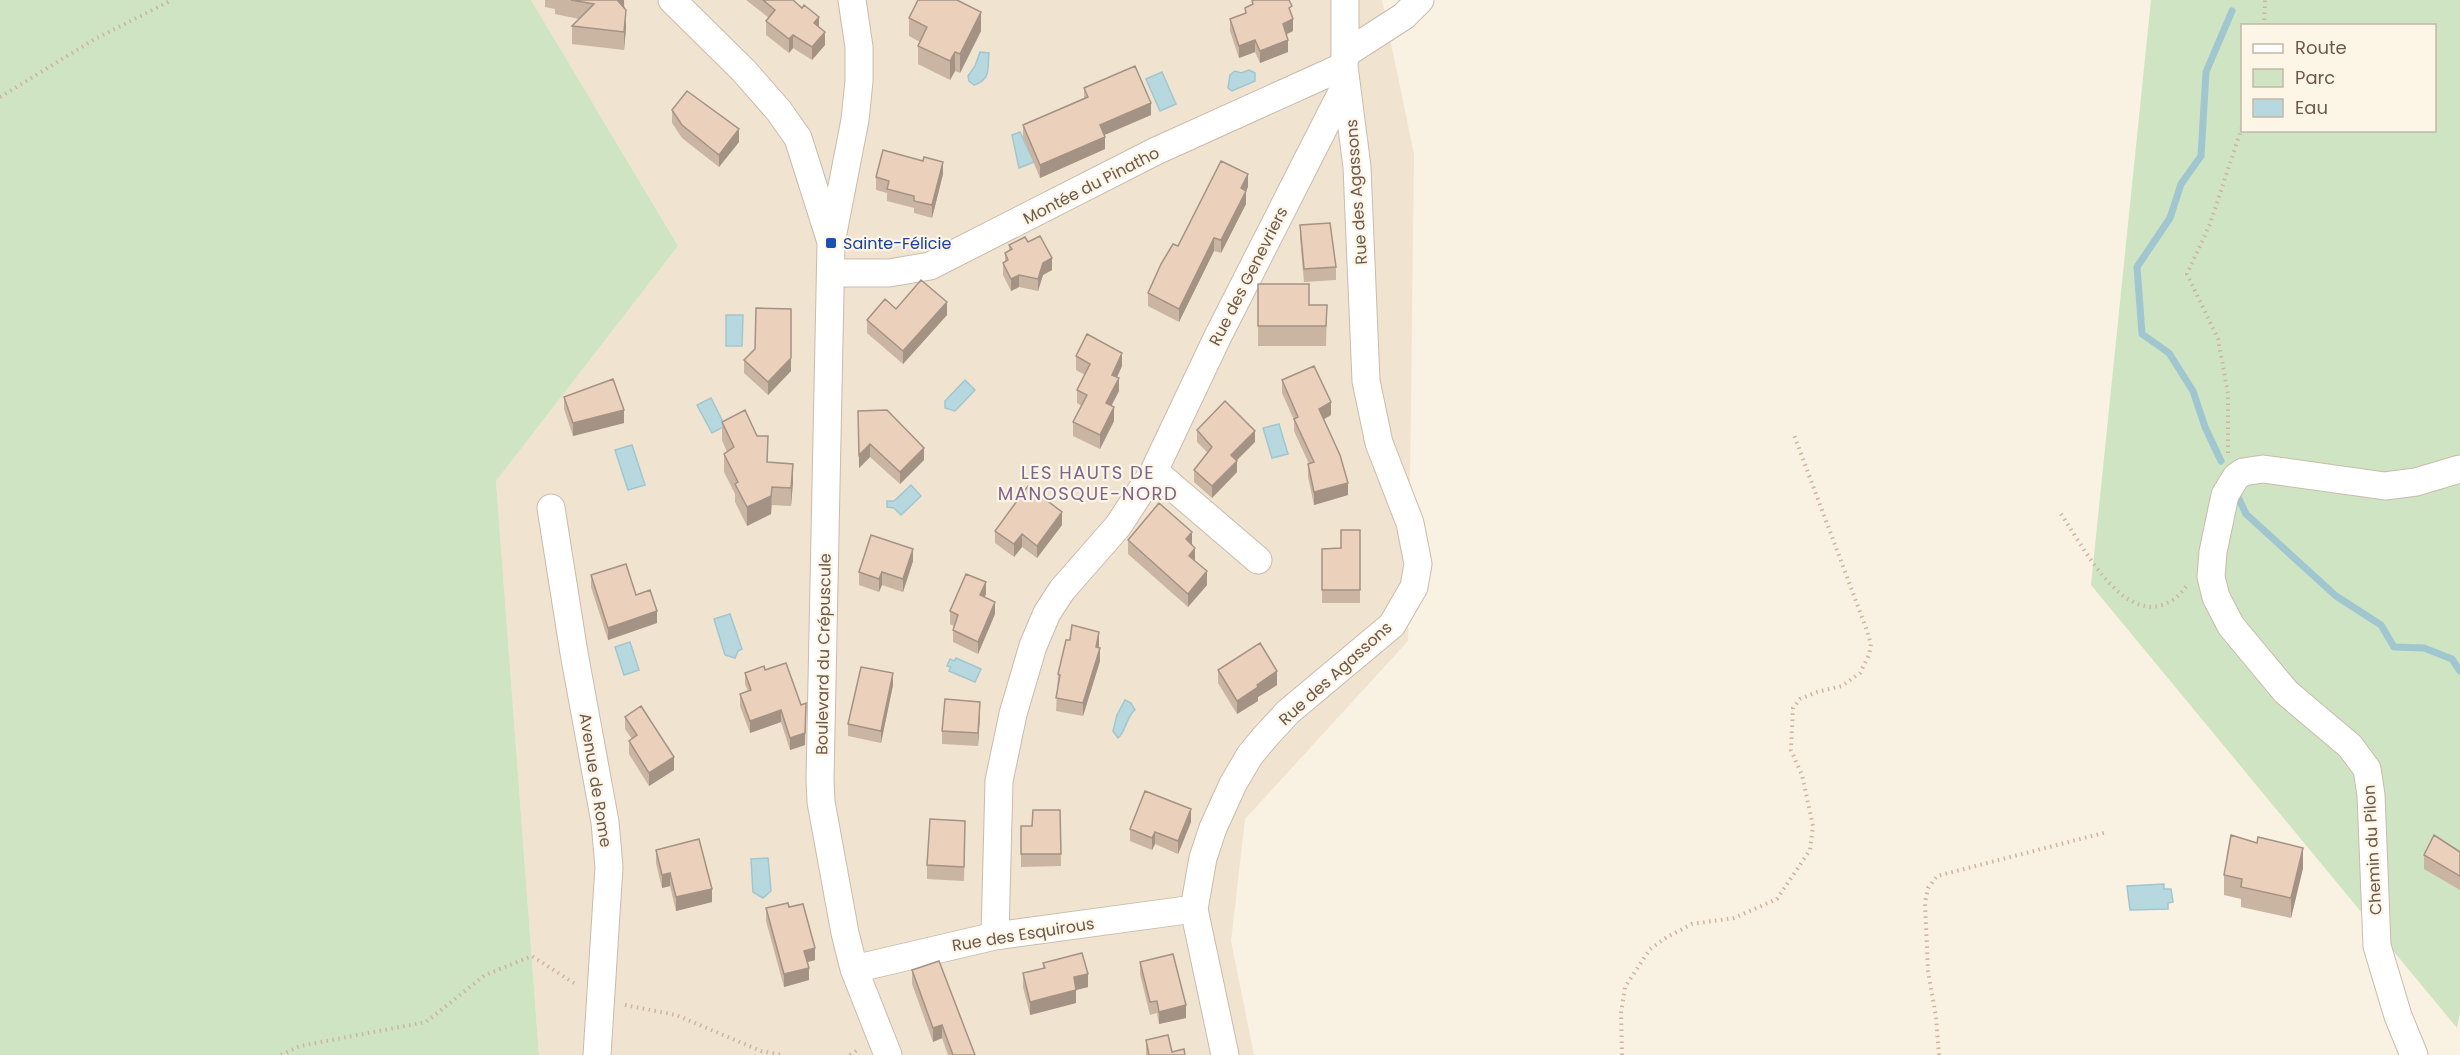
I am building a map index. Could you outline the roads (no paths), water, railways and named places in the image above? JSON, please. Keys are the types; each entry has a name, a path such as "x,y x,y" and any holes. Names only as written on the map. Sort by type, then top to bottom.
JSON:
{"street":[{"path":"672,0 744,71 779,111 798,138 831,243"},
{"path":"831,243 855,120 858,91 859,47 852,0"},
{"name":"Rue des Agassons","path":"1225,1055 1194,909 1203,858 1212,828 1250,755 1288,712 1392,625 1414,586 1418,564 1410,523 1379,443 1366,381 1357,167 1345,68 1345,0"},
{"name":"Montée du Pinatho","path":"831,273 889,273 930,266 1156,151 1345,68 1420,0"},
{"name":"Rue des Genevriers","path":"995,936 999,781 1013,714 1033,645 1047,613 1062,590 1118,526 1154,471 1345,68"},
{"name":"Boulevard du Crépuscule","path":"831,243 820,779 825,822 845,933 854,969 888,1055"},
{"name":"Chemin du Pilon","path":"2414,1055 2398,1016 2377,945 2371,795 2367,769 2350,746 2286,692 2231,626 2216,597 2211,577 2213,552 2225,495 2230,484 2243,472 2253,470 2385,486 2416,482 2460,469"},
{"path":"1154,471 1258,560"},
{"name":"Avenue de Rome","path":"551,508 605,822 609,867 597,1055"},
{"name":"Rue des Esquirous","path":"854,969 995,936 1194,909"}],"water":[{"path":"980,52 989,53 988,72 984,80 974,85 969,81 968,76"},
{"path":"1249,70 1255,73 1255,81 1232,91 1228,88 1230,75 1235,71 1241,73"},
{"path":"1162,72 1176,104 1160,111 1146,79"},
{"path":"1020,132 1034,162 1019,168 1012,135"},
{"path":"726,315 743,315 742,346 726,346"},
{"path":"965,380 975,390 955,411 945,408 945,401"},
{"path":"711,398 725,426 712,433 697,405"},
{"path":"1279,424 1288,454 1272,458 1263,428"},
{"path":"632,445 645,485 628,490 615,450"},
{"path":"911,485 921,496 901,515 894,508 887,507 887,501 894,501"},
{"path":"730,614 742,649 738,651 735,658 725,655 714,619"},
{"path":"630,642 639,670 624,675 615,647"},
{"path":"956,658 981,669 975,682 949,671 951,667 947,666 950,659 954,661"},
{"path":"1125,700 1131,703 1135,710 1118,738 1113,731 1117,715"},
{"path":"768,858 771,891 763,898 753,892 751,859"},
{"path":"2164,884 2164,889 2171,889 2173,902 2168,903 2168,909 2130,910 2127,886"}],"waterway":[{"path":"2221,461 2205,427 2193,391 2169,353 2142,334 2137,267 2170,218 2181,184 2201,156 2206,72 2232,11"},
{"path":"2239,499 2246,514 2336,596 2381,625 2394,647 2424,648 2452,659 2460,671"}],"place":[{"name":"Sainte-Félicie","path":"831,243"}],"district":[{"name":"LES HAUTS DE MANOSQUE-NORD","path":"1088,483"}]}
